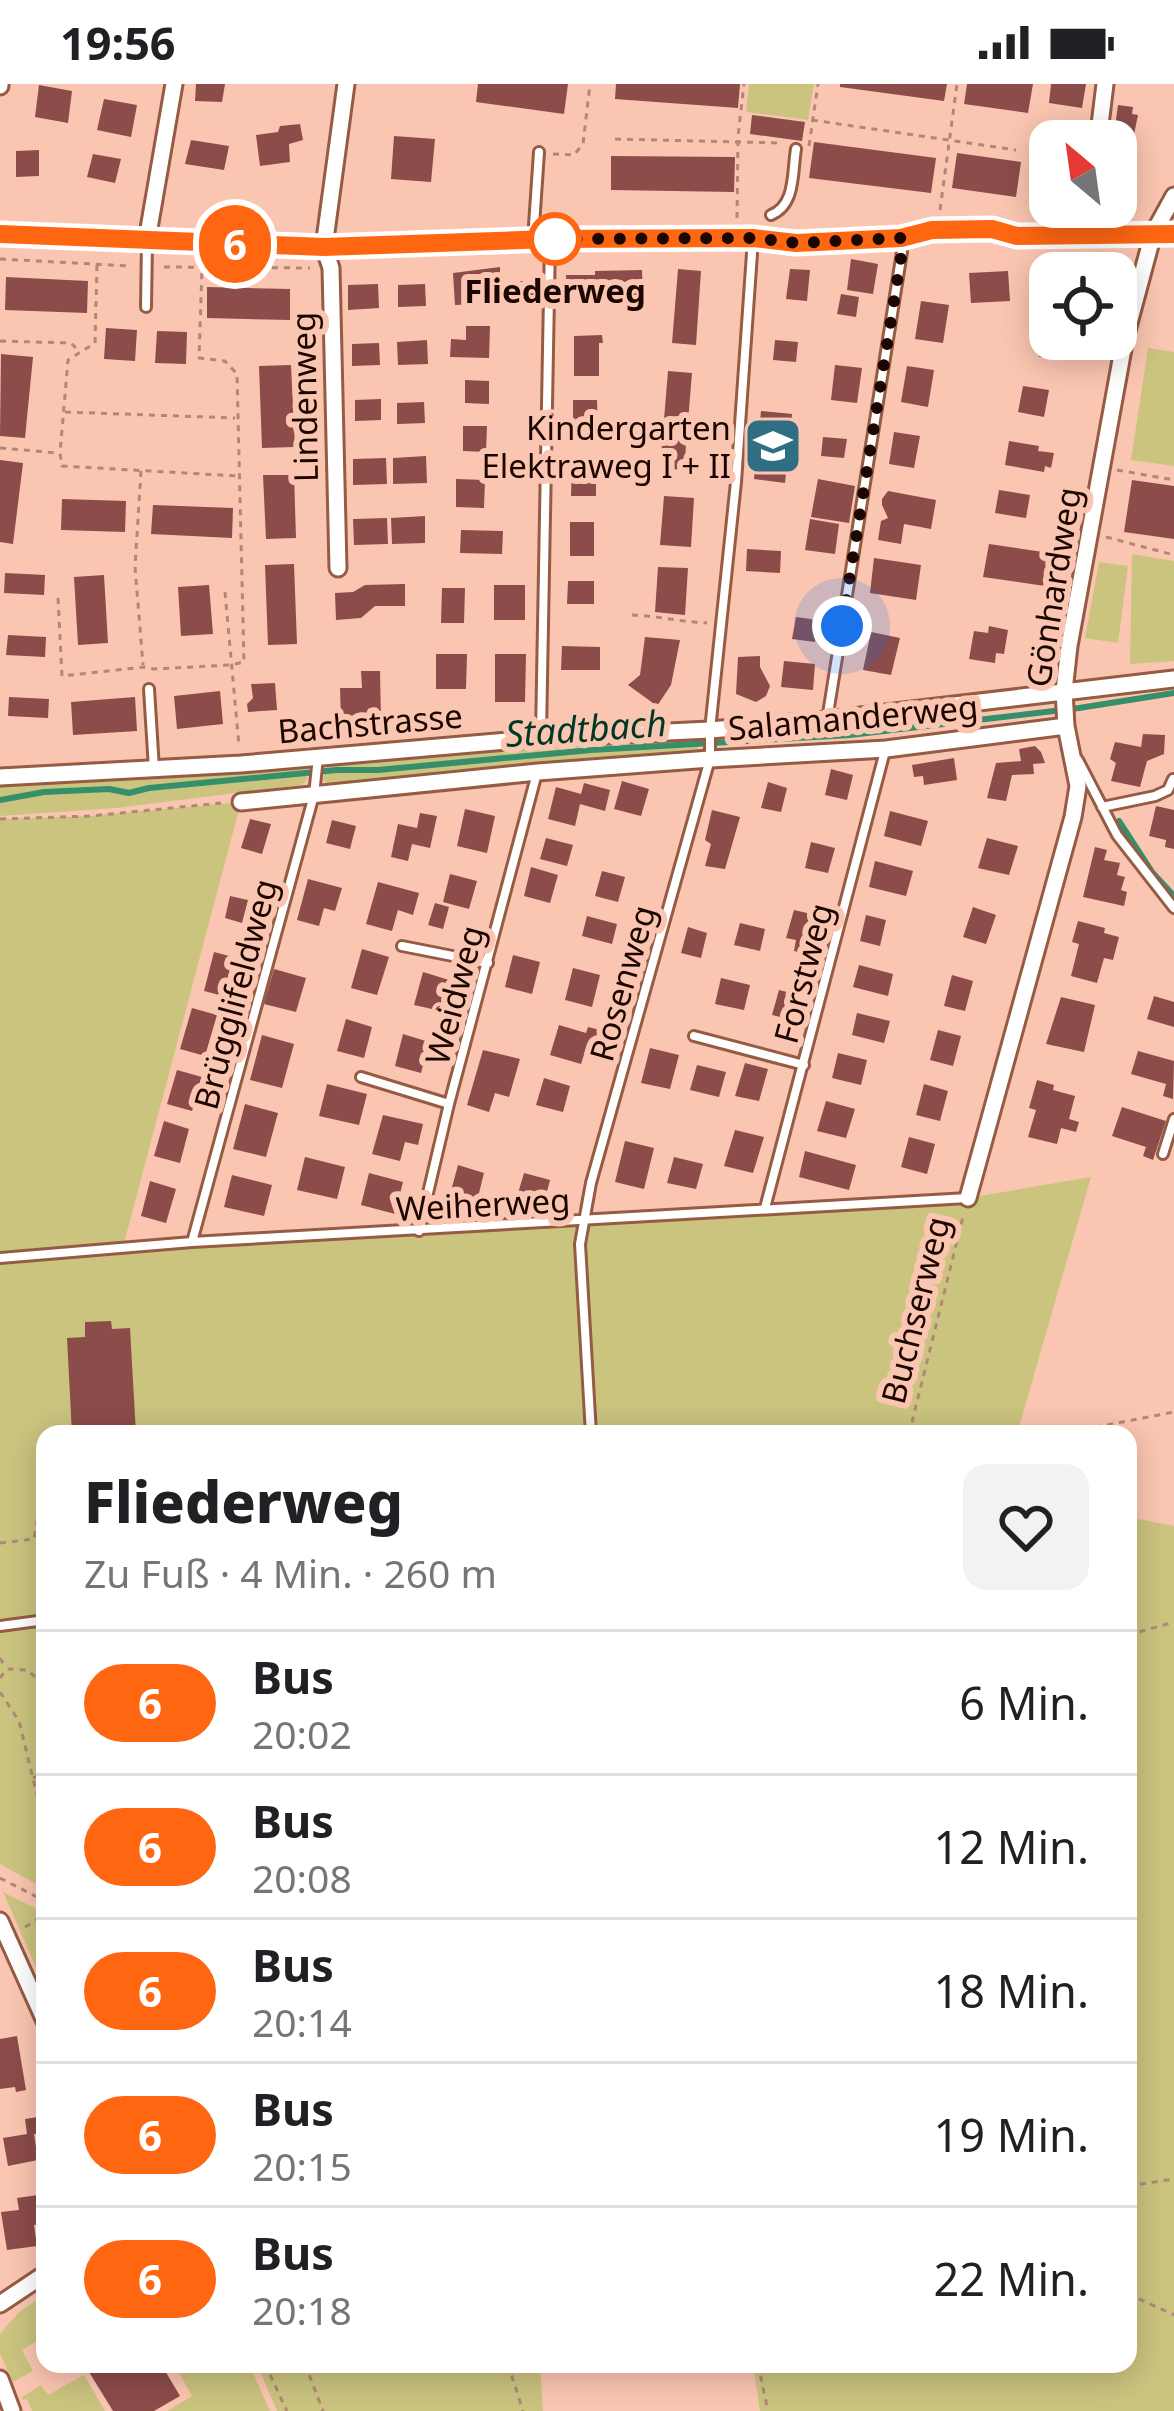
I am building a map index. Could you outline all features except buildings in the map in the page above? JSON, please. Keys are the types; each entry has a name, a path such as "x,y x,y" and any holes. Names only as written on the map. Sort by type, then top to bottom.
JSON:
{"street":[{"path":"147,240 174,84"},
{"name":"Lindenweg","path":"338,568 331,268 324,247 346,84"},
{"path":"1101,120 1106,84"},
{"name":"Gönhardweg","path":"968,1198 1073,817 1078,786 1064,691 1069,646 1125,338 1153,234 1174,196"},
{"path":"1085,236 1086,228"},
{"path":"0,234 324,247 541,239 745,238 796,243 992,229 1017,236 1174,234"},
{"name":"Bachstrasse","path":"0,777 318,760 541,738 710,730 1174,679"},
{"name":"Salamanderweg","path":"241,802 315,790 710,758 886,749 1066,726"},
{"path":"4,1929 36,2001"},
{"path":"0,2304 36,2280"},
{"path":"0,2379 12,2411"}],"lane":[{"path":"771,215 788,202 796,147"},
{"path":"539,152 541,738"},
{"name":"Rosenweg","path":"590,1425 580,1244 591,1183 710,758 736,482 745,238"},
{"path":"827,720 901,238"},
{"path":"146,307 147,240"},
{"path":"149,689 154,770"},
{"path":"1072,748 1117,835 1174,908"},
{"name":"Forstweg","path":"765,1208 886,749"},
{"name":"Brügglifeldweg","path":"192,1242 315,790 318,760"},
{"name":"Weidweg","path":"419,1231 538,772"},
{"path":"1102,807 1155,796 1168,790 1174,779"},
{"path":"402,946 488,963"},
{"path":"694,1036 804,1065"},
{"path":"361,1077 449,1105"},
{"path":"1163,1154 1174,1119"},
{"name":"Weiherweg","path":"0,1258 192,1242 968,1198"},
{"path":"0,1626 36,1621"}],"path":[{"path":"539,152 574,155 584,143 590,84"},
{"path":"744,84 738,140 745,238"},
{"path":"937,230 957,84"},
{"path":"812,120 1016,150"},
{"path":"615,139 783,143"},
{"path":"796,147 809,146"},
{"path":"0,259 202,269 331,268"},
{"path":"97,265 95,343 68,360 62,466 239,476"},
{"path":"58,598 62,676 244,662 237,374 225,361 200,358 202,269"},
{"path":"0,340 71,343 80,353"},
{"path":"64,412 237,418"},
{"path":"0,448 60,453"},
{"path":"1102,467 1174,480"},
{"path":"141,469 135,567 144,668"},
{"path":"1090,533 1174,555"},
{"path":"225,592 241,764"},
{"path":"632,615 720,626"},
{"path":"0,819 241,802"},
{"name":"Buchserweg","path":"911,1425 968,1198"},
{"path":"1098,1425 1174,1412"},
{"path":"0,1543 34,1539 36,1527"},
{"path":"1137,1632 1174,1622"},
{"path":"0,1658 7,1670"},
{"path":"0,1678 7,1670 26,1670 36,1677"},
{"path":"0,1692 19,1721 36,1794"},
{"path":"32,1779 36,1777"},
{"path":"0,1878 36,1896"},
{"path":"4,1929 36,1918"},
{"path":"1137,2185 1174,2180"},
{"path":"1137,2298 1174,2315"},
{"path":"269,2373 287,2411"},
{"path":"308,2373 323,2411"},
{"path":"511,2373 523,2411"},
{"path":"760,2373 768,2411"}],"shaded area":[{"path":"749,84 814,84 808,120 746,112"},
{"path":"1148,348 1174,352 1174,466 1131,460"},
{"path":"1132,554 1174,561 1174,661 1130,664"},
{"path":"1099,562 1128,566 1118,643 1085,638"},
{"path":"696,736 698,752 329,785 323,779 329,762"},
{"path":"303,764 309,770 301,785 116,808 0,816 0,786"},
{"path":"241,802 123,1247 968,1198 1091,1177 1020,1425 36,1425 36,1884 0,1864 0,819"},
{"path":"1137,1519 1174,1526 1174,2411 760,2411 754,2373 1137,2373"},
{"path":"3,1892 36,1908 36,1967"},
{"path":"36,2301 36,2341 22,2350 33,2371 13,2382 0,2354 0,2334"},
{"path":"179,2373 253,2373 270,2411 167,2411 192,2396"},
{"path":"261,2373 541,2373 543,2411 277,2411"},
{"path":"84,2375 105,2411 32,2411 27,2399 23,2400 41,2385 48,2395"}],"waterway":[{"name":"Stadtbach","path":"0,800 44,792 109,789 129,793 337,770 591,750 850,735 1174,693"},
{"path":"1119,821 1174,896"}],"bus line":[{"name":"6","path":"0,234 324,247 550,239 753,238 796,243 992,229 1017,236 1174,234"}],"place":[{"name":"Fliederweg","path":"555,239"},
{"name":"Kindergarten Elektraweg I + II","path":"773,446"}],"route":[{"path":"555,239 753,238 796,243 901,238 842,626"}]}
